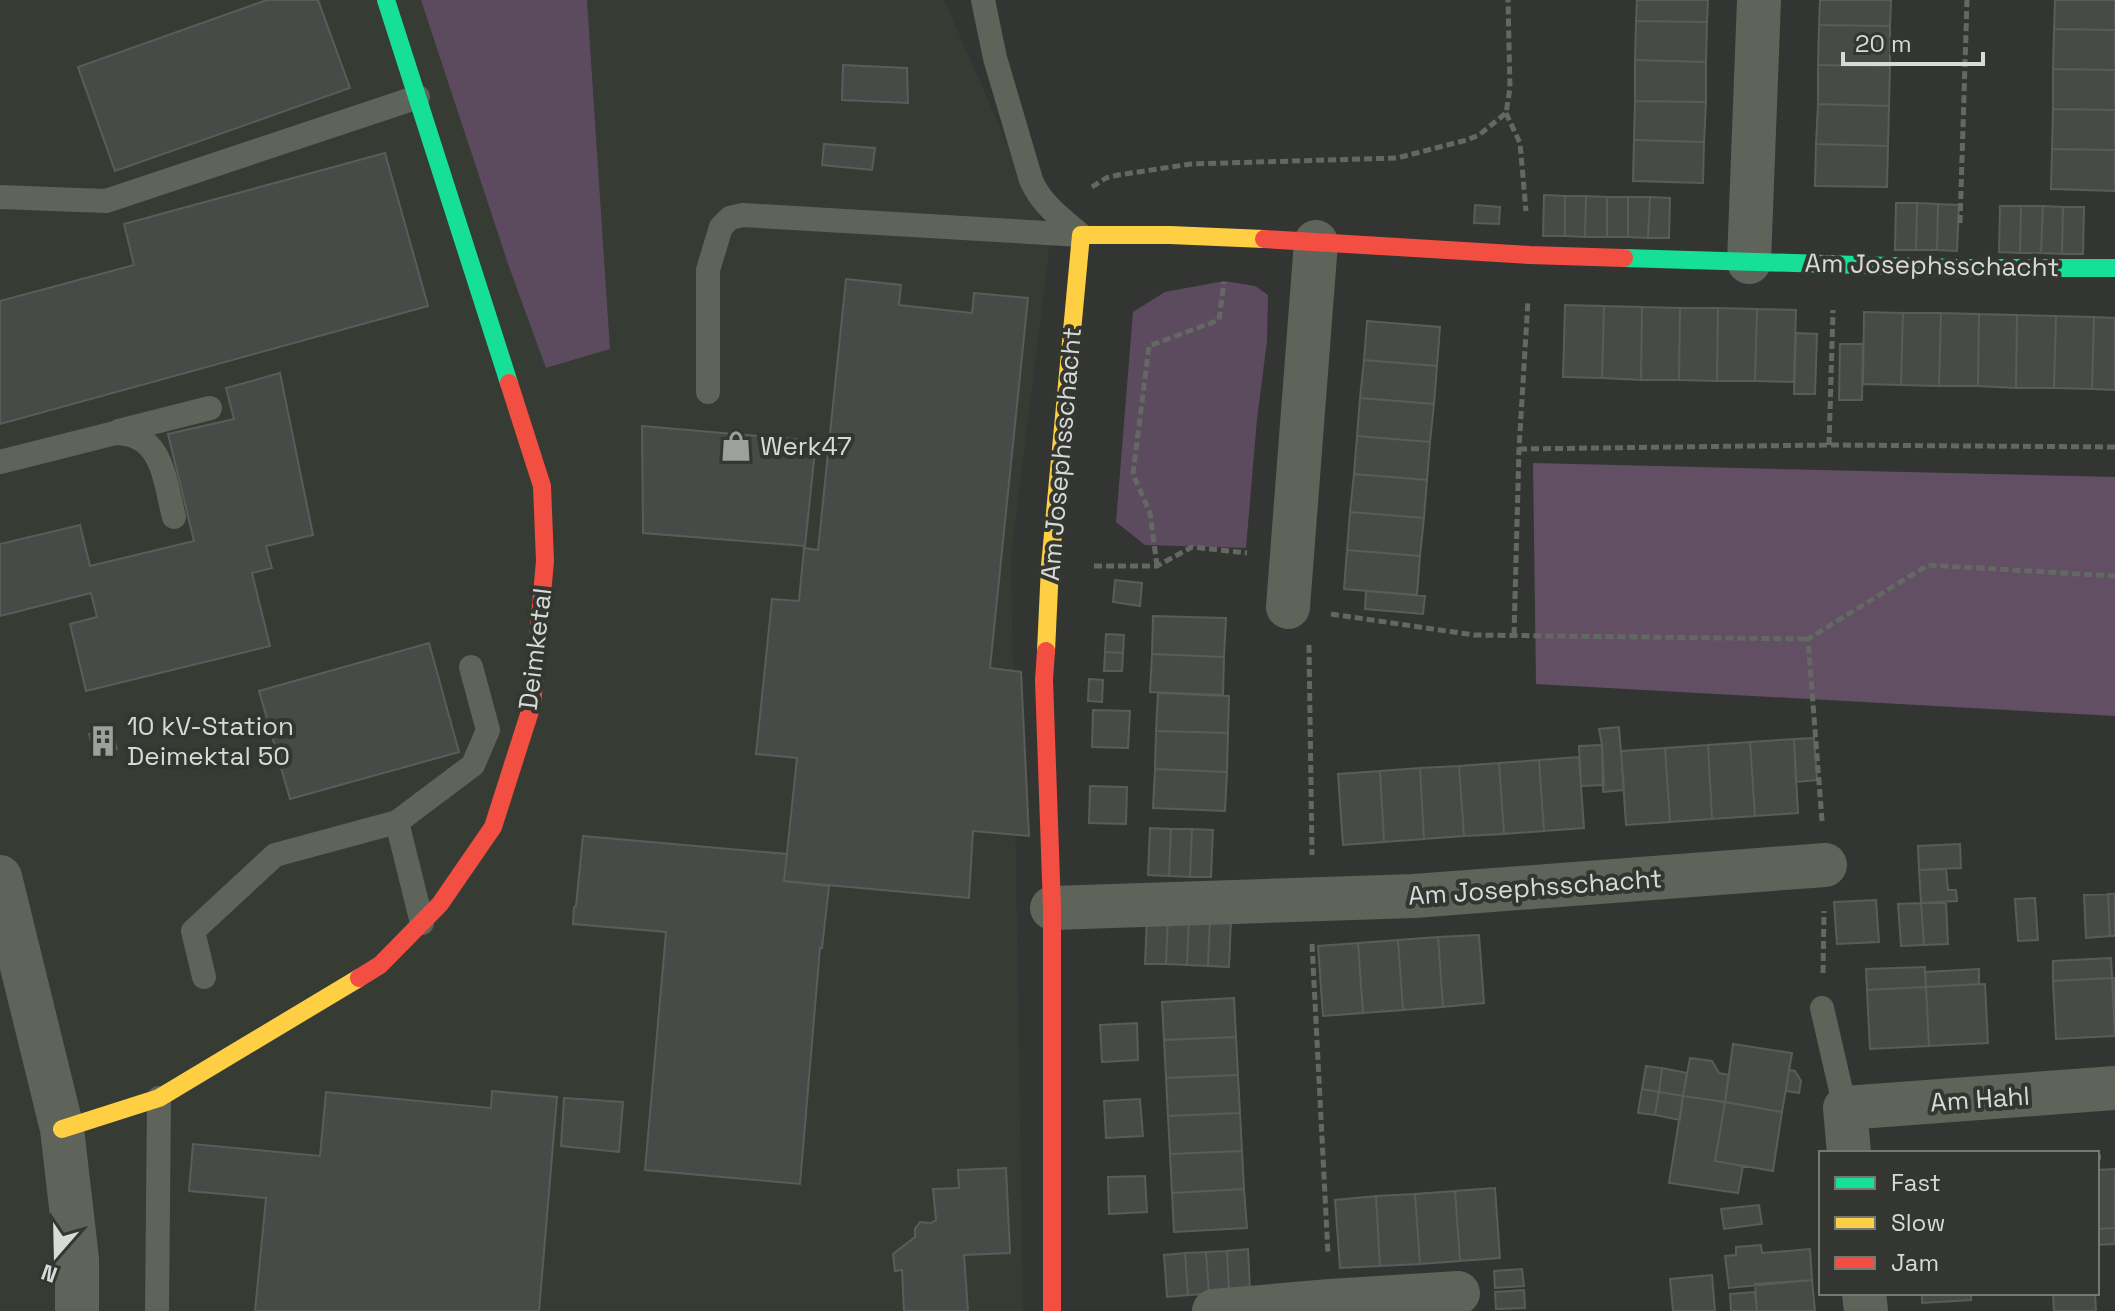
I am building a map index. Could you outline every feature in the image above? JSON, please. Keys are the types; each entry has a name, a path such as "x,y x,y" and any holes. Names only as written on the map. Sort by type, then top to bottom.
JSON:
{"street":[{"name":"Deimketal","path":"62,1129 159,1098 380,965 440,904 493,827 532,705 545,561 542,486 386,0"},
{"path":"1749,262 1759,0"},
{"name":"Am Josephsschacht","path":"1052,1311 1052,908 1044,680 1050,566 1081,235 1170,235 1530,255 1749,262 1958,268 2115,268"},
{"path":"1298,609 1292,551 1316,242"},
{"name":"Am Josephsschacht","path":"1052,908 1464,893 1825,865"},
{"path":"0,877 62,1129 77,1259 77,1311"},
{"name":"Am Hahl","path":"1845,1108 2115,1088"},
{"path":"1845,1108 1849,1151"},
{"path":"1214,1311 1458,1293"}],"lane":[{"path":"983,0 995,58 1037,195 1081,235"},
{"path":"0,197 106,201 418,97"},
{"path":"708,392 708,270 721,227 730,218 743,215 1081,235"},
{"path":"0,462 210,408"},
{"path":"115,433 130,433 156,451 174,517"},
{"path":"204,977 193,931 275,855 397,822 473,765 488,730 471,667"},
{"path":"397,822 422,923"},
{"path":"1822,1008 1845,1108"},
{"path":"157,1311 159,1098"}],"path":[{"path":"1508,0 1510,88 1506,113 1520,143 1530,255 1519,449 1514,635"},
{"path":"1958,268 1967,0"},
{"path":"1081,235 1079,200 1106,178 1191,164 1397,158 1467,140 1479,135 1506,113"},
{"path":"1829,445 1835,264"},
{"path":"1157,566 1150,513 1133,474 1149,346 1219,320"},
{"path":"1519,449 1829,445 2115,447"},
{"path":"1050,566 1157,566 1192,547 1252,553 1292,551"},
{"path":"1330,1301 1310,900 1312,852 1298,609 1463,634 1808,639 1928,565 2115,576"},
{"path":"1808,639 1825,865 1822,1008"}],"shaded area":[{"path":"0,0 421,0 508,264 547,368 610,349 587,0 944,0 1050,241 1011,555 1023,1311 0,1311"},
{"path":"421,0 587,0 610,349 546,368 508,264"},
{"path":"1224,281 1255,286 1268,295 1267,341 1246,548 1145,545 1116,522 1133,312 1165,292"},
{"path":"1533,463 2115,477 2115,716 1536,684"}],"building":[{"path":"267,0 318,0 350,88 115,171 78,67"},
{"path":"1637,0 1708,0 1707,22 1636,21"},
{"path":"1820,0 1891,0 1890,26 1819,25"},
{"path":"2055,0 2115,0 2115,30 2054,29"},
{"path":"1636,21 1707,22 1706,62 1635,60"},
{"path":"1819,25 1890,26 1890,66 1818,65"},
{"path":"2054,29 2115,30 2115,70 2053,69"},
{"path":"1635,60 1706,62 1706,102 1635,101"},
{"path":"843,65 907,68 908,103 842,100"},
{"path":"1818,65 1890,66 1889,106 1818,104"},
{"path":"2053,69 2115,70 2115,110 2053,109"},
{"path":"1635,101 1706,102 1704,142 1634,140"},
{"path":"1818,104 1889,106 1888,146 1816,144"},
{"path":"2053,109 2115,110 2115,150 2052,149"},
{"path":"1634,140 1704,142 1703,183 1633,181"},
{"path":"824,144 875,148 872,170 822,165"},
{"path":"1816,144 1888,146 1887,187 1815,186"},
{"path":"2052,149 2115,150 2115,191 2051,189"},
{"path":"385,153 428,306 0,424 0,301 134,265 124,224"},
{"path":"1544,195 1565,196 1565,236 1543,236"},
{"path":"1565,196 1586,196 1585,237 1565,236"},
{"path":"1586,196 1607,197 1607,237 1585,237"},
{"path":"1607,197 1628,197 1628,237 1607,237"},
{"path":"1628,197 1650,197 1648,238 1628,237"},
{"path":"1650,197 1670,198 1669,238 1648,238"},
{"path":"1896,203 1917,203 1916,250 1895,250"},
{"path":"1917,203 1938,204 1937,250 1916,250"},
{"path":"1938,204 1959,205 1957,251 1937,250"},
{"path":"1475,205 1500,207 1499,224 1474,223"},
{"path":"2000,206 2021,206 2020,253 1999,252"},
{"path":"2021,206 2043,206 2041,253 2020,253"},
{"path":"2043,206 2063,207 2062,254 2041,253"},
{"path":"2063,207 2084,207 2083,254 2062,254"},
{"path":"846,279 901,285 899,305 972,313 974,293 1028,298 990,668 1021,672 1029,836 973,831 969,898 784,881 797,758 756,754 772,599 799,601 804,548 818,550"},
{"path":"1565,305 1604,306 1602,378 1563,377"},
{"path":"1604,306 1642,307 1641,380 1602,378"},
{"path":"1642,307 1680,308 1679,380 1641,380"},
{"path":"1680,308 1718,308 1717,381 1679,380"},
{"path":"1718,308 1757,309 1755,381 1717,381"},
{"path":"1757,309 1796,310 1794,382 1755,381"},
{"path":"1864,312 1903,313 1901,385 1863,384"},
{"path":"1903,313 1941,313 1939,386 1901,385"},
{"path":"1941,313 1979,314 1978,386 1939,386"},
{"path":"1979,314 2017,315 2016,388 1978,386"},
{"path":"2017,315 2056,316 2054,388 2016,388"},
{"path":"2056,316 2094,317 2092,389 2054,388"},
{"path":"2094,317 2115,318 2115,390 2092,389"},
{"path":"1367,321 1440,327 1437,366 1364,360"},
{"path":"1796,333 1817,334 1815,394 1794,394"},
{"path":"1840,344 1863,344 1862,400 1839,400"},
{"path":"1364,360 1437,366 1434,404 1360,398"},
{"path":"280,373 313,535 266,546 272,568 252,573 270,646 86,691 70,624 97,617 91,593 0,616 0,544 80,525 90,566 194,541 168,434 234,419 226,388"},
{"path":"1360,398 1434,404 1430,442 1357,436"},
{"path":"642,426 816,441 805,546 643,533"},
{"path":"1357,436 1430,442 1427,480 1354,474"},
{"path":"1354,474 1427,480 1424,518 1350,512"},
{"path":"1350,512 1424,518 1420,556 1347,550"},
{"path":"1347,550 1420,556 1417,595 1344,589"},
{"path":"1115,580 1142,583 1140,606 1113,602"},
{"path":"1366,591 1425,596 1423,614 1365,609"},
{"path":"1153,616 1226,618 1224,657 1152,654"},
{"path":"1106,634 1124,635 1123,653 1105,652"},
{"path":"429,643 459,752 290,799 259,691"},
{"path":"1105,652 1123,653 1122,671 1104,671"},
{"path":"1152,654 1224,657 1223,695 1150,692"},
{"path":"1089,679 1103,680 1102,702 1088,701"},
{"path":"1158,693 1229,696 1228,733 1156,731"},
{"path":"1093,710 1130,711 1128,748 1092,747"},
{"path":"1619,727 1624,790 1603,792 1599,729"},
{"name":"10 kV-Station Deimektal 50","path":"111,728 117,749 95,755 89,734"},
{"path":"1156,731 1228,733 1227,772 1155,769"},
{"path":"1814,738 1817,780 1796,782 1794,739"},
{"path":"1794,739 1798,813 1755,816 1750,742"},
{"path":"1750,742 1755,816 1712,819 1708,745"},
{"path":"1602,745 1604,785 1581,786 1579,746"},
{"path":"1708,745 1712,819 1670,822 1665,748"},
{"path":"1665,748 1670,822 1626,825 1621,751"},
{"path":"1579,757 1584,828 1544,831 1539,760"},
{"path":"1539,760 1544,831 1504,834 1499,763"},
{"path":"1499,763 1504,834 1464,836 1459,766"},
{"path":"1459,766 1464,836 1424,839 1420,768"},
{"path":"1420,768 1424,839 1384,842 1380,771"},
{"path":"1155,769 1227,772 1225,811 1153,808"},
{"path":"1380,771 1384,842 1343,845 1338,774"},
{"path":"1090,786 1127,787 1126,824 1089,823"},
{"path":"1150,828 1171,829 1169,876 1148,875"},
{"path":"1171,829 1192,829 1190,877 1169,876"},
{"path":"1192,829 1213,830 1211,877 1190,877"},
{"path":"583,836 787,854 784,881 829,886 820,948 800,1184 645,1170 666,932 573,924"},
{"path":"1960,844 1961,868 1919,870 1918,846"},
{"path":"1946,869 1948,890 1956,890 1957,901 1921,903 1919,870"},
{"path":"2108,894 2115,894 2115,936 2110,936"},
{"path":"2108,894 2110,936 2086,938 2084,895"},
{"path":"2035,898 2038,940 2018,941 2015,899"},
{"path":"1876,900 1879,942 1837,944 1834,902"},
{"path":"1921,903 1946,903 1948,944 1924,945"},
{"path":"1921,903 1924,945 1901,946 1898,904"},
{"path":"1147,917 1168,918 1166,964 1145,964"},
{"path":"1168,918 1189,918 1187,965 1166,964"},
{"path":"1189,918 1210,919 1208,966 1187,965"},
{"path":"1210,919 1231,920 1229,967 1208,966"},
{"path":"1479,935 1484,1003 1443,1007 1438,937"},
{"path":"1438,937 1443,1007 1403,1010 1398,940"},
{"path":"1398,940 1403,1010 1363,1013 1358,943"},
{"path":"1358,943 1363,1013 1323,1016 1318,946"},
{"path":"2111,958 2112,978 2053,981 2053,961"},
{"path":"1925,967 1926,987 1867,990 1866,969"},
{"path":"1979,969 1979,984 1926,987 1925,972"},
{"path":"2112,978 2115,1036 2056,1039 2053,981"},
{"path":"2112,978 2115,978 2115,1036"},
{"path":"1985,984 1988,1043 1929,1046 1926,987"},
{"path":"1926,987 1929,1046 1870,1049 1867,990"},
{"path":"1234,998 1236,1037 1164,1040 1162,1002"},
{"path":"1137,1023 1138,1060 1102,1062 1100,1025"},
{"path":"1236,1037 1238,1075 1166,1078 1164,1040"},
{"path":"1733,1044 1792,1053 1782,1112 1725,1102"},
{"path":"1690,1058 1712,1061 1719,1073 1729,1075 1725,1102 1683,1096"},
{"path":"1646,1066 1662,1068 1659,1092 1642,1089"},
{"path":"1662,1068 1687,1073 1683,1096 1659,1092"},
{"path":"1789,1070 1795,1071 1801,1081 1799,1093 1786,1091"},
{"path":"1238,1075 1240,1113 1168,1116 1166,1078"},
{"path":"1642,1089 1659,1092 1655,1115 1638,1113"},
{"path":"492,1091 557,1097 539,1311 255,1311 266,1198 189,1191 193,1144 320,1156 326,1092 491,1108"},
{"path":"1659,1092 1683,1096 1680,1120 1655,1115"},
{"path":"1683,1096 1725,1102 1715,1161 1743,1166 1738,1193 1669,1183"},
{"path":"564,1098 623,1102 619,1152 561,1146"},
{"path":"1140,1099 1143,1136 1106,1138 1104,1101"},
{"path":"1725,1102 1782,1112 1773,1171 1715,1161"},
{"path":"1240,1113 1242,1151 1170,1154 1168,1116"},
{"path":"1242,1151 1244,1189 1172,1193 1170,1154"},
{"path":"1006,1168 1010,1253 964,1255 968,1311 904,1311 902,1270 895,1271 893,1254 915,1237 915,1229 920,1222 936,1220 933,1189 959,1188 958,1170"},
{"path":"2115,1169 2115,1228 2099,1229 2099,1170"},
{"path":"1145,1176 1147,1212 1109,1214 1108,1177"},
{"path":"1495,1188 1500,1258 1460,1261 1455,1191"},
{"path":"1244,1189 1247,1228 1174,1232 1172,1193"},
{"path":"1455,1191 1460,1261 1420,1264 1415,1194"},
{"path":"1415,1194 1420,1264 1380,1266 1376,1196"},
{"path":"1376,1196 1380,1266 1340,1268 1335,1200"},
{"path":"1759,1205 1762,1224 1724,1229 1721,1209"},
{"path":"2115,1228 2115,1244 2099,1245 2099,1229"},
{"path":"1761,1245 1762,1253 1810,1249 1812,1280 1729,1288 1725,1256 1736,1255 1736,1247"},
{"path":"1248,1249 1250,1291 1229,1292 1227,1251"},
{"path":"1227,1251 1229,1292 1209,1294 1206,1252"},
{"path":"1206,1252 1209,1294 1188,1295 1185,1253"},
{"path":"1185,1253 1188,1295 1167,1297 1164,1255"},
{"path":"1522,1269 1524,1286 1495,1288 1494,1271"},
{"path":"1712,1275 1715,1311 1673,1311 1670,1279"},
{"path":"1812,1280 1815,1311 1757,1311 1755,1284"},
{"path":"1524,1290 1525,1308 1496,1309 1495,1292"},
{"path":"1755,1292 1757,1311 1731,1311 1730,1294"},
{"path":"1922,1295 1971,1295 1971,1300 1922,1303"},
{"path":"2053,1295 2095,1295 2096,1311 2054,1311"}],"traffic: fast":[{"path":"386,0 509,383"},
{"path":"1624,258 1958,268 2115,268"}],"traffic: slow":[{"path":"1046,651 1050,566 1081,235 1264,239"},
{"path":"62,1129 159,1098 359,978"}],"traffic: jam":[{"path":"1264,239 1624,258"},
{"path":"359,978 380,965 440,904 493,827 532,705 545,561 542,486 509,383"},
{"path":"1046,651 1044,680 1052,908 1052,1311"}],"place":[{"name":"Werk47","path":"736,446"},
{"name":"10 kV-Station Deimektal 50","path":"103,741"}]}
